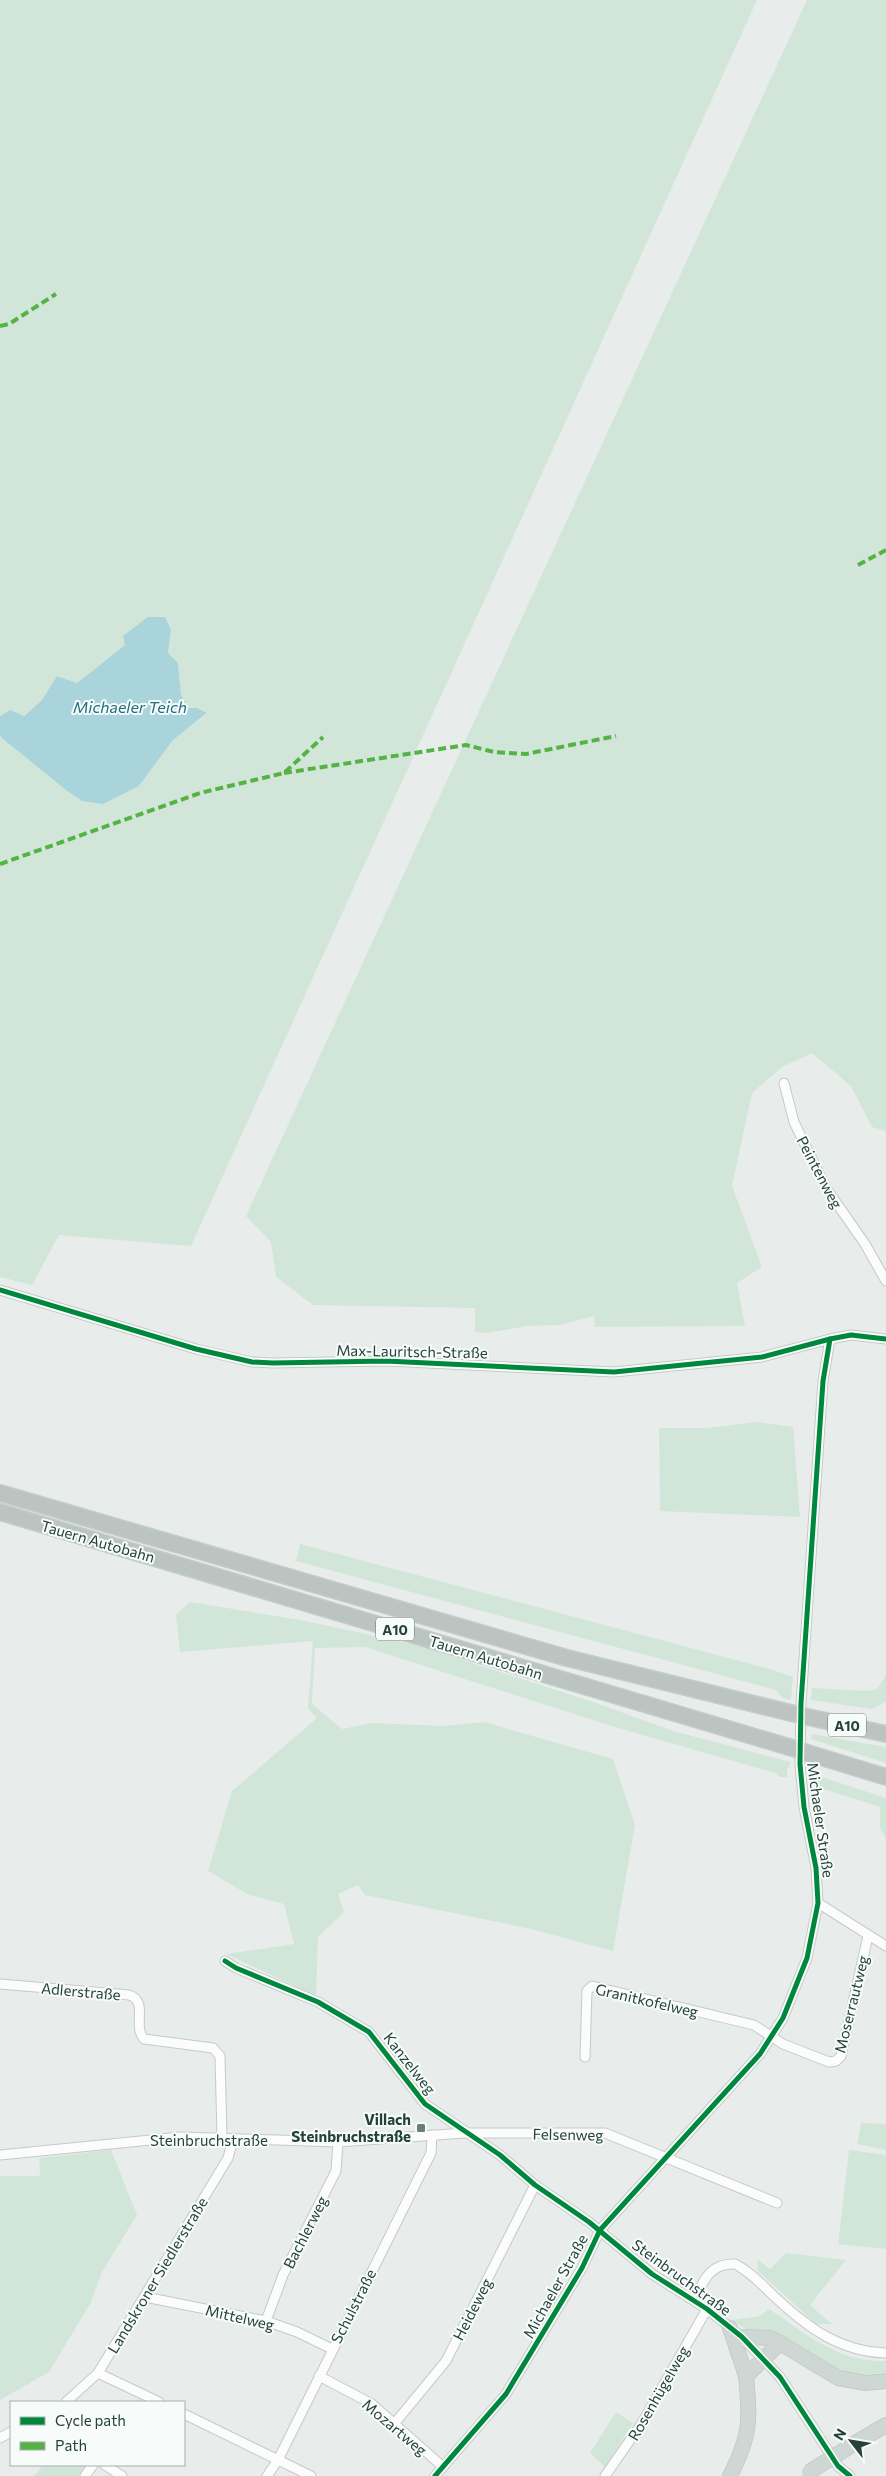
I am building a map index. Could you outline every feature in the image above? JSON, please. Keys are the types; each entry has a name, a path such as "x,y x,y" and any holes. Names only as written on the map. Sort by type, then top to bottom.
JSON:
{"highway":[{"name":"Tauern Autobahn","path":"0,1493 567,1658 791,1713 886,1734"},
{"name":"Tauern Autobahn","path":"0,1512 886,1777"}],"main road":[{"path":"730,2328 746,2376 749,2428 742,2452 730,2476"},
{"path":"742,2337 770,2338 838,2378 866,2383 886,2381"},
{"path":"746,2376 765,2360 780,2343"},
{"path":"806,2474 886,2425"}],"street":[{"name":"Peintenweg","path":"784,1083 794,1122 826,1188 866,1244 886,1281"},
{"name":"Max-Lauritsch-Straße","path":"0,1290 196,1349 252,1362 273,1364 386,1361 614,1372 762,1356 830,1339"},
{"path":"830,1339 851,1335 886,1339"},
{"name":"Michaeler Straße","path":"436,2476 506,2394 582,2268 600,2230 746,2070 771,2036 792,2000 807,1958 818,1903 816,1868 804,1807 801,1773 801,1703 822,1381 830,1339"},
{"name":"Moserrautweg","path":"818,1903 886,1946"},
{"name":"Moserrautweg","path":"771,2036 783,2044 828,2062 836,2061 841,2056 868,1936"},
{"name":"Kanzelweg","path":"225,1961 236,1968 318,2002 369,2032 425,2104 465,2133"},
{"name":"Adlerstraße","path":"0,1984 129,1994 134,1996 139,2005 139,2030 144,2039 213,2048 220,2056 222,2138"},
{"name":"Granitkofelweg","path":"584,2057 587,1992 592,1986 754,2025 771,2036"},
{"name":"Steinbruchstraße","path":"0,2155 181,2137 338,2142 465,2133 500,2155 536,2185 600,2230 652,2274 707,2309 742,2337 765,2360 795,2398 838,2466 850,2476"},
{"name":"Felsenweg","path":"465,2133 605,2133 777,2203"},
{"name":"Schulstraße","path":"267,2476 278,2460 431,2153 432,2134"},
{"name":"Landskroner Siedlerstraße","path":"67,2401 98,2373 228,2158 233,2139"},
{"name":"Bachlerweg","path":"266,2321 283,2276 336,2171 338,2142"},
{"name":"Heideweg","path":"394,2424 446,2361 536,2185"},
{"name":"Steinbruchstraße","path":"694,2300 707,2274 716,2267 725,2264 735,2264 754,2277 812,2329 828,2339 860,2351 886,2353"},
{"name":"Mittelweg","path":"145,2297 266,2321 297,2332 332,2349"},
{"name":"Rosenhügelweg","path":"605,2476 642,2423 707,2309"},
{"path":"98,2373 157,2401"},
{"name":"Mozartweg","path":"319,2376 372,2404 443,2467"},
{"path":"185,2414 311,2476"},
{"path":"107,2466 122,2476"},
{"path":"838,2466 840,2476"}],"green space":[{"path":"0,0 757,0 191,1246 59,1235 32,1285 0,1277 0,735 82,801 139,786 173,740 207,714 197,708 188,708 181,695 178,663 168,654 171,630 125,645 77,683 57,676 42,700 23,716 10,710 0,716"},
{"path":"807,0 886,0 886,1131 872,1127 851,1086 812,1053 782,1067 752,1093 732,1186 762,1267 737,1283 745,1326 595,1327 594,1316 559,1325 527,1326 488,1333 475,1332 475,1308 313,1305 276,1277 271,1242 246,1216"},
{"path":"756,1422 793,1427 800,1517 660,1511 659,1428 707,1428"},
{"path":"300,1544 770,1669 793,1677 791,1700 782,1698 776,1690 296,1561"},
{"path":"190,1602 306,1621 420,1646 596,1703 673,1731 791,1762 787,1771 787,1777 780,1777 775,1773 618,1728 365,1647 315,1648 312,1704 342,1729 372,1723 444,1726 484,1722 613,1759 635,1825 613,1951 527,1928 365,1895 358,1885 338,1894 344,1912 318,1937 316,1996 226,1954 294,1944 284,1904 247,1894 208,1871 232,1791 317,1718 308,1709 313,1641 180,1652 176,1615"},
{"path":"886,1675 886,1702 872,1709 811,1700 812,1688 867,1691 877,1689"},
{"path":"812,1734 886,1747 886,1763 811,1739"},
{"path":"810,1773 886,1798 886,1839 880,1828 880,1807 811,1785"},
{"path":"861,2123 886,2124 886,2150 857,2144"},
{"path":"111,2150 137,2215 102,2272 90,2304 49,2372 0,2400 0,2176 40,2176 39,2158"},
{"path":"849,2150 886,2155 886,2249 838,2244"},
{"path":"786,2253 846,2260 810,2305 832,2324 816,2324 758,2271 757,2259 770,2269"},
{"path":"769,2309 810,2337 838,2352 869,2360 886,2361 886,2372 868,2374 840,2370 828,2365 780,2334 749,2330 732,2320 760,2316"},
{"path":"616,2412 633,2423 605,2467 590,2453"},
{"path":"42,2466 87,2466 80,2476 34,2476"}],"water":[{"name":"Michaeler Teich","path":"148,617 165,617 171,630 168,653 178,663 181,695 188,708 197,708 207,713 173,740 139,786 103,804 82,801 2,738 0,735 0,716 10,710 24,716 42,700 57,676 77,683 125,645 123,636"}],"marked path":[{"path":"0,326 9,324 56,294"},
{"path":"858,565 886,550"},
{"path":"284,773 466,745 494,752 526,754 616,736"},
{"path":"0,864 200,793 284,773 323,737"}],"cycle path":[{"path":"0,1290 196,1349 252,1362 386,1361 614,1372 762,1357 830,1339"},
{"path":"435,2476 506,2394 582,2268 600,2230 760,2054 783,2018 807,1958 818,1903 816,1868 804,1807 800,1764 801,1703 823,1381 830,1339 851,1335 886,1339"},
{"path":"225,1961 236,1968 318,2002 369,2032 425,2104 500,2155 535,2185 589,2222 652,2274 707,2309 742,2337 780,2377 838,2466 850,2476"}],"place":[{"name":"Villach Steinbruchstraße","path":"421,2128"}]}
